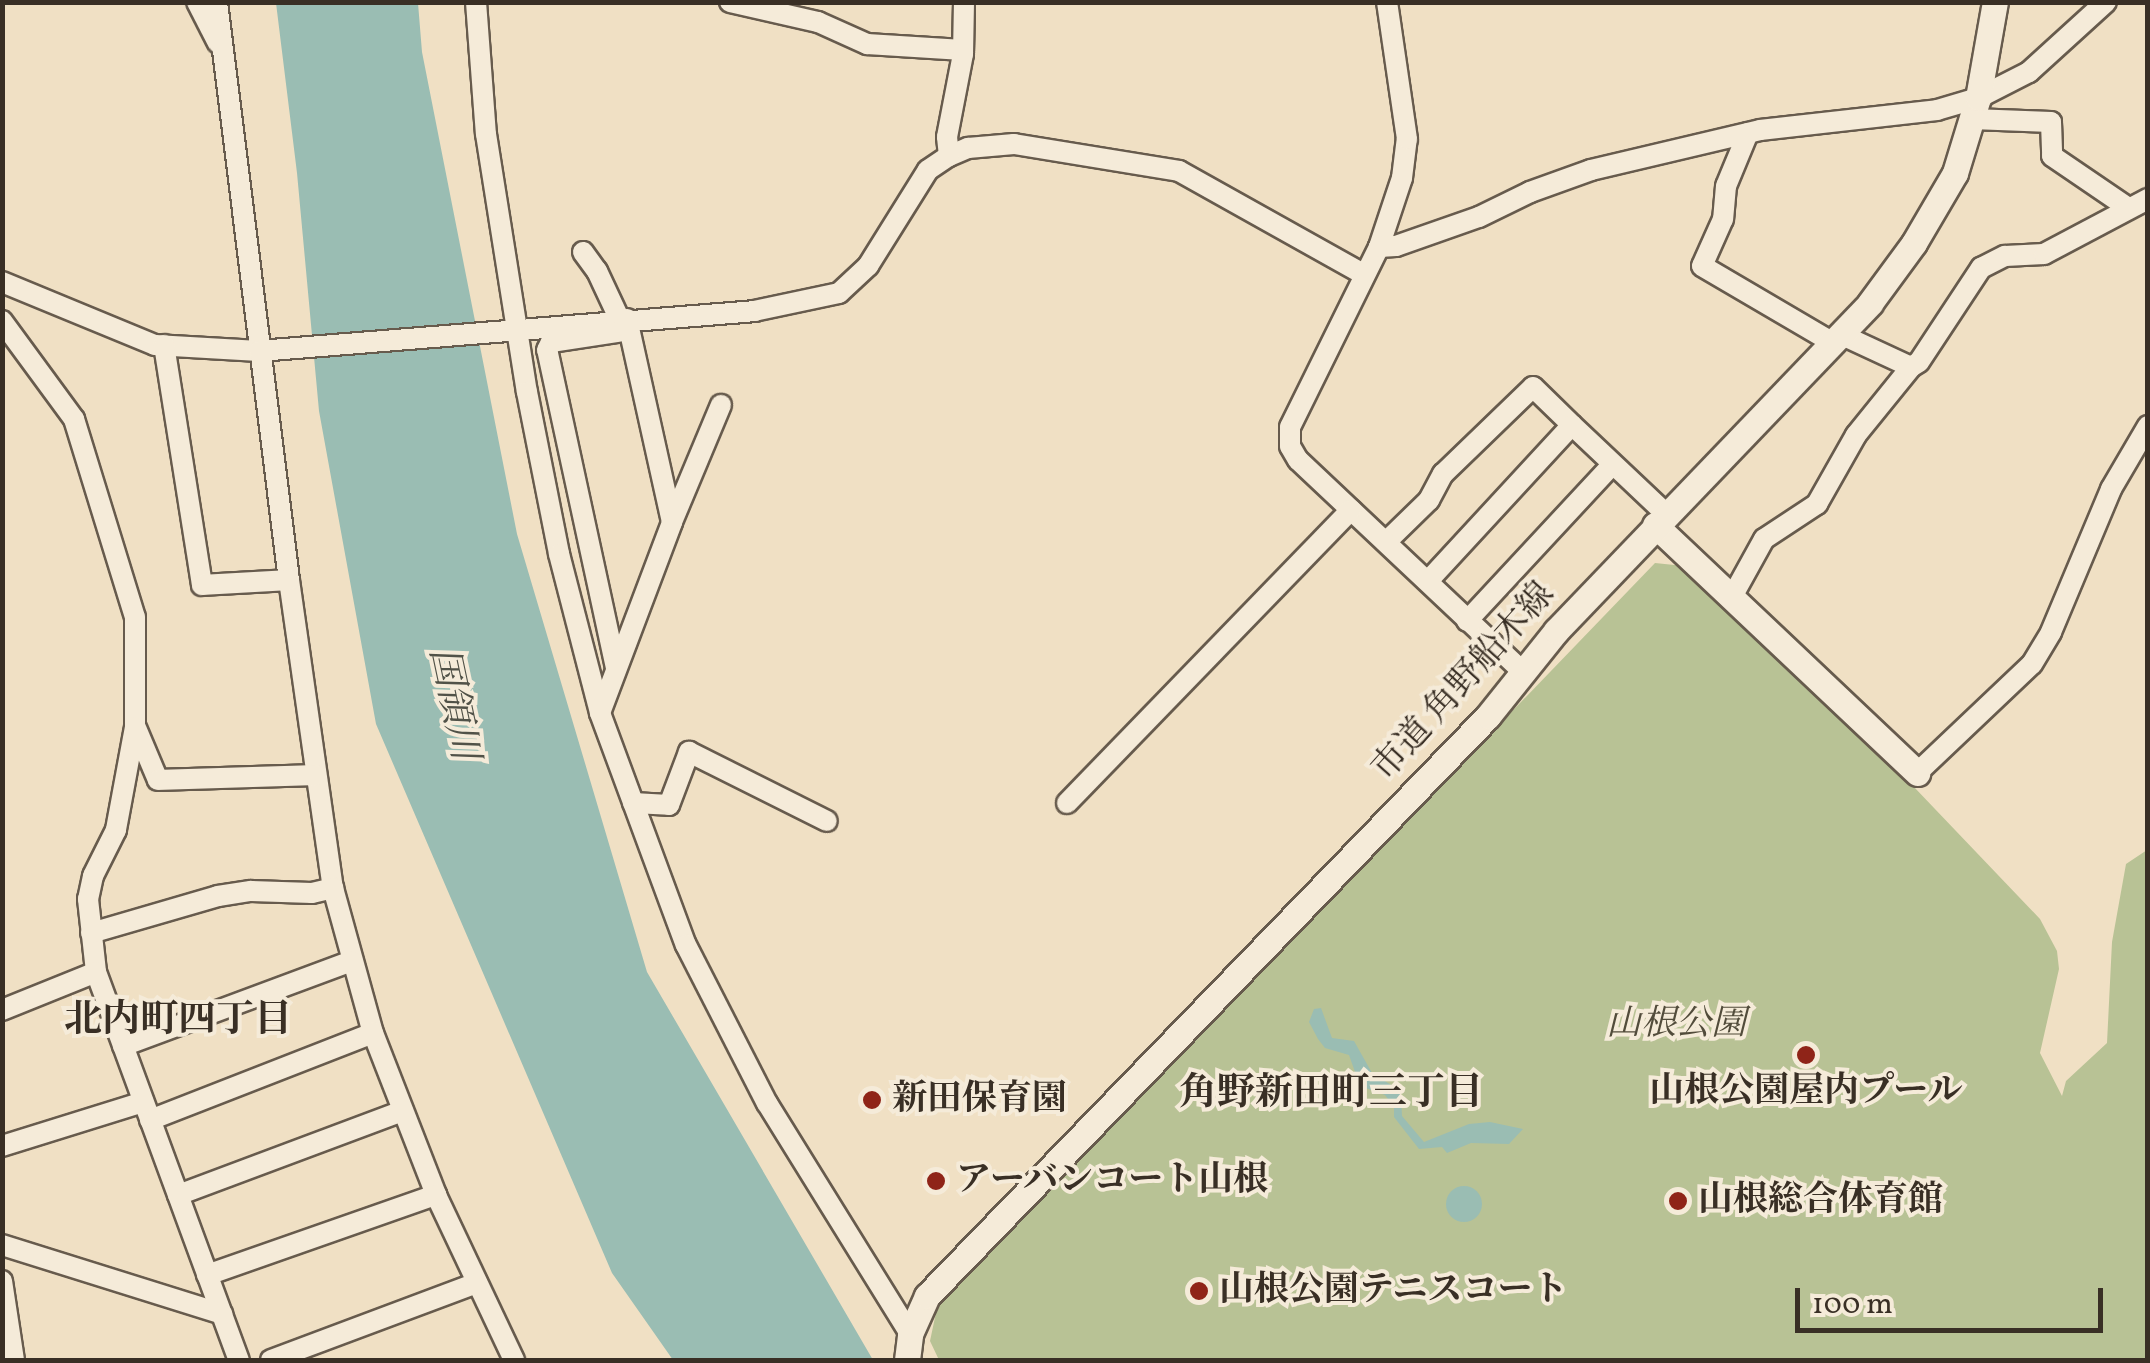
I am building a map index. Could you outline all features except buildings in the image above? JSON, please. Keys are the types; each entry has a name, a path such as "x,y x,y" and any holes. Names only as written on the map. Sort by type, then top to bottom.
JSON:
{"street":[{"path":"197,2 222,48"},
{"path":"217,2 265,349 288,580 333,888 373,1033 436,1196 513,1360"},
{"path":"476,2 486,134 509,327 558,554 600,713 686,946 767,1103 908,1348"},
{"path":"730,2 818,22 867,44 963,50"},
{"path":"949,156 947,137 963,50 964,2"},
{"path":"1388,2 1407,139 1402,178 1380,247 1363,274 1290,426 1290,446 1298,460 1521,670"},
{"name":"市道 角野船木線","path":"908,1348 928,1296 1488,716 1521,670 1661,519 1838,339 1914,244 1955,173 1975,108 1996,2"},
{"path":"1975,108 2029,72 2106,2"},
{"path":"1380,247 1396,246 1479,217 1530,192 1591,170 1748,134 1937,110 1975,108 2051,122 2052,156 2127,207"},
{"path":"1748,134 1726,186 1723,220 1702,266 1838,339 1911,367"},
{"path":"2,282 164,345 265,349 754,310 839,294 868,266 928,170 968,148 1014,144 1178,171 1363,274"},
{"path":"1732,598 1764,539 1817,504 1856,436 1911,367 1920,362 1980,268 2005,256 2044,254 2148,198"},
{"path":"582,252 626,323 672,522"},
{"path":"2,321 54,387 80,438 135,617 135,726 116,830 91,888 96,972 239,1360"},
{"path":"616,668 547,350 551,342 626,323"},
{"path":"164,345 202,586 288,580"},
{"path":"1386,542 1429,500 1442,474 1534,387 1613,464 1732,598 1917,772 2032,664 2051,632 2111,489 2148,426"},
{"path":"600,713 721,404"},
{"path":"1428,581 1572,425"},
{"path":"1467,621 1613,464"},
{"path":"1067,803 1351,510"},
{"path":"135,726 158,780 314,775"},
{"path":"633,803 669,805 689,752 827,820"},
{"path":"91,934 218,896 251,890 312,893 333,888"},
{"path":"123,1046 351,961"},
{"path":"2,1010 96,972"},
{"path":"2,1146 147,1111 373,1033"},
{"path":"178,1195 403,1110"},
{"path":"207,1275 436,1196"},
{"path":"2,1245 222,1314"},
{"path":"2,1281 14,1360"},
{"path":"270,1360 477,1284"}],"green space":[{"name":"山根公園","path":"1655,563 1684,566 1914,787 2040,919 2057,951 2059,969 2040,1053 2062,1096 2066,1081 2107,1043 2112,942 2126,864 2147,850 2147,1360 939,1360 930,1341 937,1308"}],"water":[{"name":"国領川","path":"276,3 418,3 422,52 517,534 647,972 873,1360 673,1360 612,1273 376,724 319,411 297,173"},
{"path":"1321,1008 1332,1038 1354,1041 1372,1073 1396,1088 1401,1096 1402,1116 1424,1142 1469,1124 1490,1122 1523,1129 1509,1144 1471,1143 1447,1153 1442,1147 1419,1149 1394,1117 1394,1107 1385,1095 1360,1086 1349,1055 1325,1048 1318,1039 1309,1022 1314,1009"},
{"path":"1464,1186 1477,1191 1482,1204 1477,1217 1464,1222 1451,1217 1446,1204 1451,1191"}],"place":[{"name":"山根公園屋内プール","path":"1806,1055"},
{"name":"新田保育園","path":"872,1100"},
{"name":"アーバンコート山根","path":"936,1181"},
{"name":"山根総合体育館","path":"1678,1201"},
{"name":"山根公園テニスコート","path":"1199,1291"}],"district":[{"name":"北内町四丁目","path":"178,1022"},
{"name":"角野新田町三丁目","path":"1331,1095"}]}
